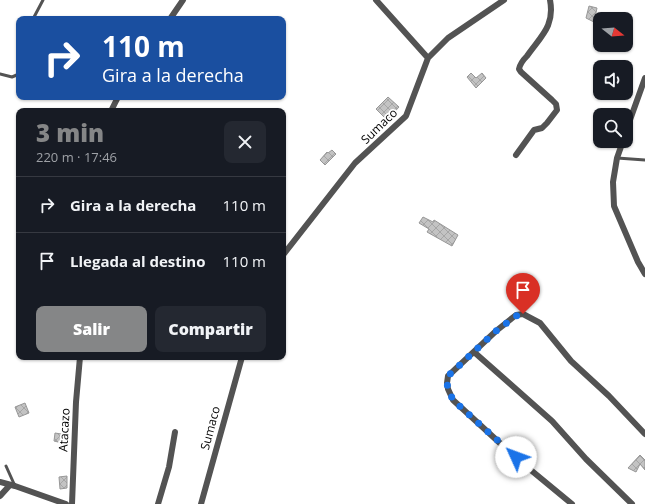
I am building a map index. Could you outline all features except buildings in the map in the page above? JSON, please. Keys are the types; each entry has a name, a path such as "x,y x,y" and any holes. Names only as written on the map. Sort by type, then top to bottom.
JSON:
{"street":[{"path":"172,16 183,0"},
{"path":"376,0 428,58"},
{"name":"Sumaco","path":"286,251 355,163 406,116 428,58 448,38 504,0"},
{"path":"516,155 534,130 542,128 557,110 556,104 519,70 522,62 544,34 549,25 552,13 550,0"},
{"path":"633,111 645,78"},
{"path":"621,148 617,158 613,182 614,206 638,262 645,274"},
{"path":"572,504 516,457 453,400 448,389 448,376 496,331 516,316 523,314 540,323 571,361 609,396 645,434"},
{"path":"474,352 552,421 586,459 632,504"},
{"name":"Atacazo","path":"72,504 76,402 80,360"},
{"name":"Sumaco","path":"201,504 241,360"},
{"path":"158,504 169,467 175,432"},
{"path":"0,482 66,504"},
{"path":"0,495 12,486"}],"lane":[{"path":"35,16 43,0"},
{"path":"0,74 12,77 16,75"},
{"path":"617,158 645,160"},
{"path":"6,466 12,486"}],"route":[{"path":"516,457 453,400 449,395 447,383 448,376 457,366 496,331 516,316 523,314"}]}
